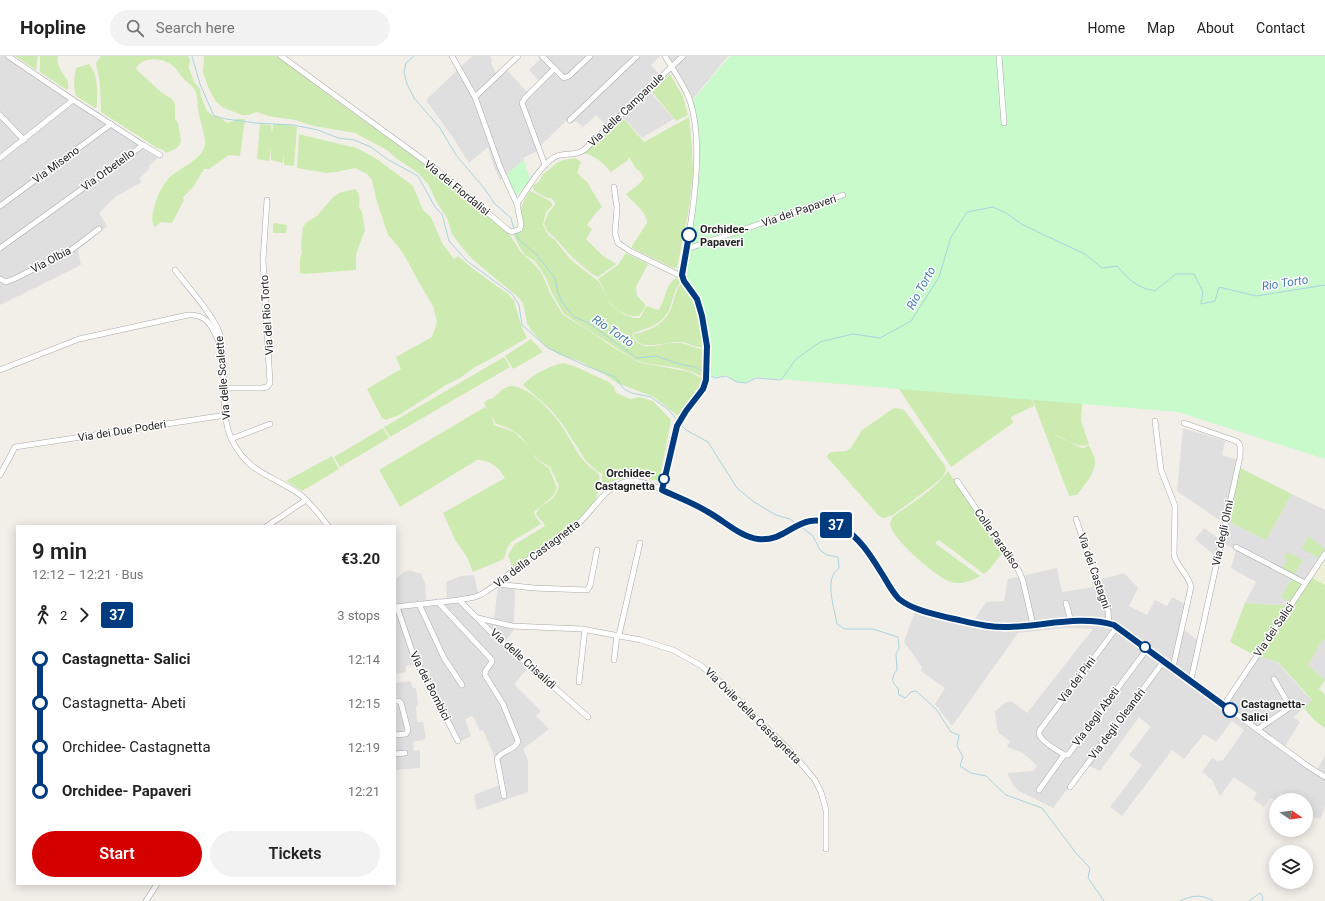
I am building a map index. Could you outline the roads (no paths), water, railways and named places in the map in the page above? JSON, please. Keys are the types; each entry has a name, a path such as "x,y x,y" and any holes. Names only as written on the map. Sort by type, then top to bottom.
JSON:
{"street":[{"name":"Via Orbetello","path":"0,248 143,145 8,56"},
{"name":"Via dei Fiordalisi","path":"281,56 437,170 508,230 512,232 519,230 521,228 521,224 517,204 500,167 475,97 452,56"},
{"path":"475,97 518,56"},
{"path":"543,56 563,78 566,78 590,56"},
{"path":"570,120 637,56"},
{"path":"662,490 676,428 680,420 703,389 707,369 707,344 700,310 694,294 683,277 682,270 687,249 695,188 696,162 693,116 689,97 665,56"},
{"name":"Via delle Campanule","path":"517,204 545,165 558,156 578,154 582,152 683,56"},
{"path":"998,56 1004,123"},
{"path":"545,165 522,103 524,98 554,69"},
{"path":"0,158 74,100"},
{"path":"0,115 24,140"},
{"name":"Via Miseno","path":"0,206 111,124"},
{"path":"143,145 160,155"},
{"path":"614,187 617,212 615,232 618,243 630,251 683,277"},
{"name":"Via dei Papaveri","path":"687,249 844,195"},
{"name":"Via del Rio Torto","path":"225,388 264,388 270,383 263,260 267,200"},
{"name":"Via Olbia","path":"0,279 4,282 8,282 29,272 71,250 99,229"},
{"name":"Via delle Scalette","path":"175,270 216,325 220,336 226,415 231,438 241,455 252,467 306,500 327,525"},
{"path":"0,370 79,338 188,315 206,318 222,348"},
{"name":"Via dei Due Poderi","path":"0,475 15,447 226,415"},
{"path":"1155,421 1160,470 1175,506 1174,555 1176,562 1190,581 1191,587 1173,667"},
{"name":"Via degli Olmi","path":"1184,423 1236,441 1239,443 1240,447 1240,457 1191,680"},
{"path":"231,438 270,424"},
{"name":"Via della Castagnetta","path":"396,607 459,600 480,595 526,560 572,530 607,493 616,486 627,482 638,481 662,490 705,510 752,538 761,540 769,539 801,523 815,520 825,521 840,527 854,536 867,550 900,599 910,606 931,613 980,625 1005,627 1094,621 1117,627 1258,729 1309,768 1325,777"},
{"name":"Colle Paradiso","path":"957,481 1019,571 1023,581 1033,625"},
{"path":"268,525 306,500"},
{"name":"Via dei Castagni","path":"1076,519 1108,611 1109,624"},
{"path":"614,660 618,635 640,543"},
{"path":"1236,547 1305,583"},
{"path":"496,584 534,588 587,590 590,586 597,550"},
{"name":"Via dei Salici","path":"1224,705 1325,554"},
{"name":"Via delle Crisalidi","path":"459,600 496,636 588,717"},
{"path":"438,602 492,660 491,664 485,671 485,675 504,706 518,741 516,746 499,754 497,759 504,796"},
{"path":"1066,602 1070,622"},
{"path":"419,604 444,658 462,685"},
{"name":"Via dei Bombici","path":"396,607 413,654 458,741"},
{"name":"Via Ovile della Castagnetta","path":"478,618 514,626 585,629 618,635 658,644 679,653 702,666 713,675 792,754 814,778 822,792 826,815 826,849"},
{"name":"Via dei Pini","path":"1039,734 1040,729 1117,627"},
{"path":"579,682 585,629"},
{"name":"Via degli Abeti","path":"1039,734 1041,738 1066,756 1147,649"},
{"name":"Via degli Oleandri","path":"1070,787 1164,661"},
{"path":"1258,729 1289,708 1274,679"},
{"path":"396,701 400,701 402,704 408,730 406,734 396,735"},
{"path":"396,754 405,753"},
{"path":"1039,790 1064,755"},
{"path":"146,901 156,885"}],"waterway":[{"path":"192,56 200,84 214,116 256,123 293,125 318,130 338,138 354,140 371,147 387,159 418,176 435,207 442,214 449,241 467,261 512,294 519,305 522,325 548,348 584,365 615,377 624,389 632,393 651,397 669,410 677,420"},
{"name":"Rio Torto","path":"414,56 406,63 404,72 407,84 414,98 440,128 456,155 484,188 495,204 511,218 514,230"},
{"name":"Rio Torto","path":"709,375 715,378 726,376 737,382 746,383 756,378 781,380 796,359 820,342 853,334 880,338 911,321 939,277 951,237 967,212 993,207 1006,213 1023,225 1085,254 1102,268 1117,266 1133,282 1142,287 1155,291 1176,274 1194,274 1203,292 1201,304 1215,301 1219,287 1256,296 1325,285"},
{"name":"Rio Torto","path":"516,233 519,240 536,254 555,278 558,293 564,305 574,317 587,322 637,358 657,356 679,364 695,367 704,372"},
{"path":"680,424 686,430 708,442 737,488 754,502 776,515 790,519 797,524"},
{"path":"800,526 813,536 820,550 827,555 838,557 839,568 831,580 832,600 837,624 845,629 873,629 898,637 899,648 896,654 897,670 893,679 894,684 898,688 899,695 905,698 911,692 916,691 936,709 951,732 959,735 957,746 963,757 960,766 971,773 986,776 1006,795 1042,808 1076,853 1090,868 1088,878 1104,901"},
{"path":"1249,901 1260,893 1263,897 1262,901"},
{"path":"1180,901 1189,897 1197,896 1205,897 1213,901"}],"place":[{"name":"Orchidee- Papaveri","path":"689,235"},
{"name":"Orchidee- Castagnetta","path":"664,479"},
{"name":"Castagnetta- Salici","path":"1230,710"}]}
